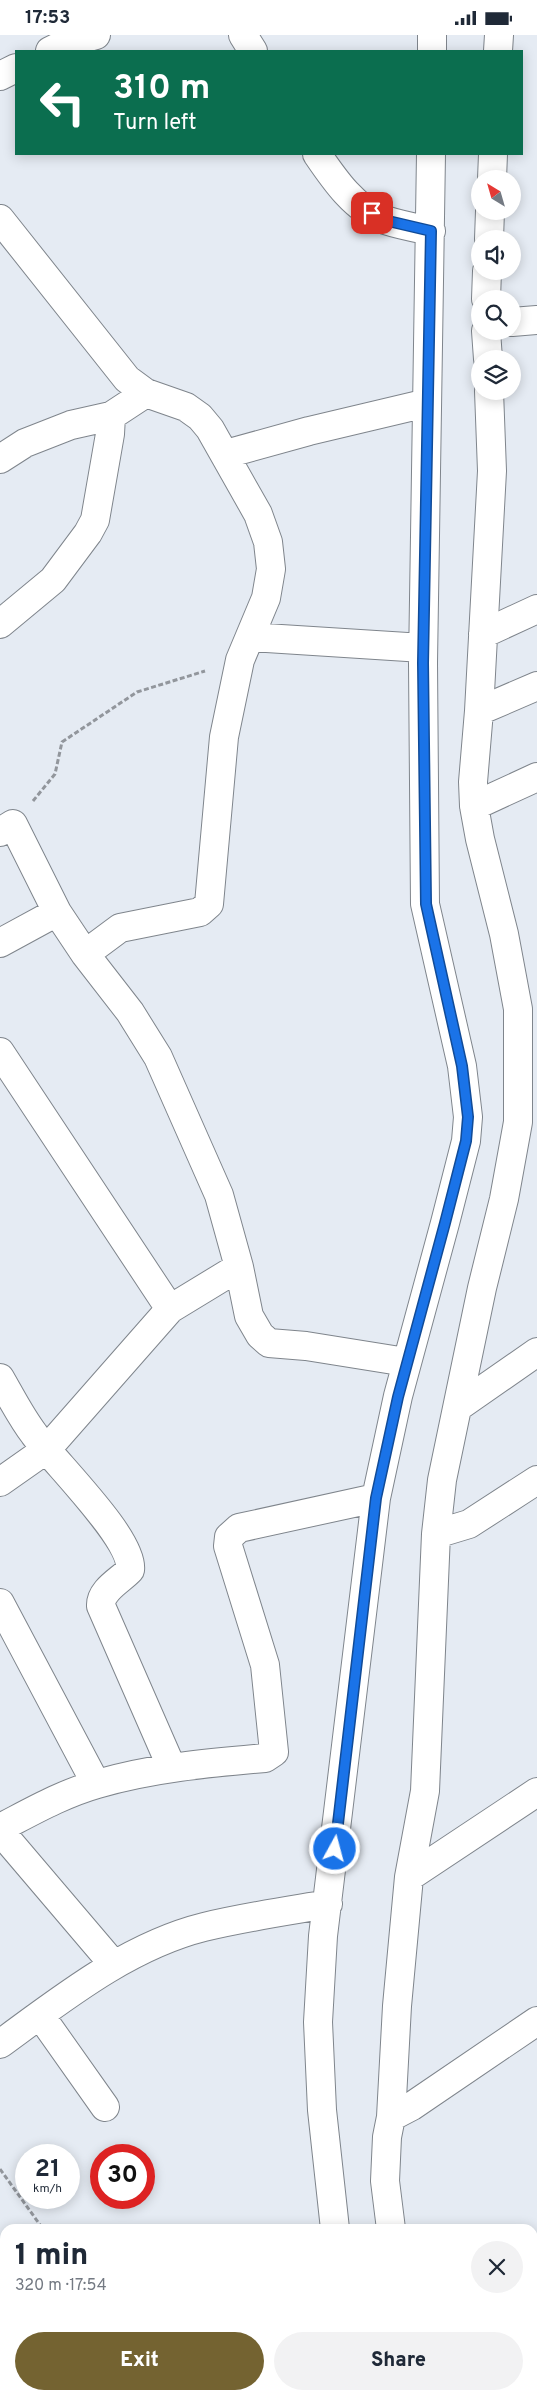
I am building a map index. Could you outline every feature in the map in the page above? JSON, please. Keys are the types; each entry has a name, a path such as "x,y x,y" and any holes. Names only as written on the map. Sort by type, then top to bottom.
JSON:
{"street":[{"path":"52,50 64,44 96,35"},
{"path":"243,35 251,50"},
{"path":"432,35 432,50"},
{"path":"498,50 499,35"},
{"path":"0,77 15,69"},
{"path":"318,155 338,185 360,205 384,220 431,231"},
{"path":"334,2224 322,2110 318,2021 323,1936 376,1498 406,1362 466,1141 468,1117 462,1066 426,904 423,648 431,155"},
{"path":"492,170 493,155"},
{"path":"0,219 127,379 146,393 186,407 200,417 226,454 258,514 268,542 271,569 266,598 246,649 224,737 210,904 200,912 120,928 85,954"},
{"path":"521,321 537,320"},
{"path":"0,459 25,443 71,425 111,416 146,393"},
{"path":"390,2224 385,2181 387,2137 391,2117 409,1877 425,1791 436,1534 442,1480 482,1288 504,1199 528,1054 528,1004 504,934 480,839 474,807 473,782 480,711 492,471 489,400"},
{"path":"226,454 309,431 427,403"},
{"path":"0,624 53,580 88,533 95,520 110,434 111,416"},
{"path":"483,634 537,609"},
{"path":"246,649 423,648"},
{"path":"480,711 537,686"},
{"path":"474,807 537,777"},
{"path":"7,828 57,912 85,954 130,1012 158,1057 220,1195 239,1267 249,1316 260,1335 269,1343 306,1346 406,1362"},
{"path":"0,943 57,912"},
{"path":"0,1053 170,1309"},
{"path":"0,1482 46,1449 170,1309 239,1267"},
{"path":"458,1407 537,1353"},
{"path":"0,1378 34,1434 111,1527 128,1553 130,1570 106,1591 101,1599 101,1606 171,1766"},
{"path":"436,1534 469,1524 537,1480"},
{"path":"114,1965 0,1830 55,1799 96,1784 171,1766 265,1758 274,1752 265,1665 228,1546 230,1537 239,1528 276,1522 376,1498"},
{"path":"0,1603 96,1784"},
{"path":"409,1877 537,1791"},
{"path":"0,2043 114,1965 155,1945 203,1927 328,1904"},
{"path":"40,2015 105,2107"},
{"path":"391,2117 412,2106 537,2021"}],"path":[{"path":"7,828 55,774 62,742 137,692 246,649"},
{"path":"0,2169 39,2224"}],"route":[{"path":"335,1849 376,1498 406,1362 466,1141 468,1117 462,1066 426,904 423,663 431,231 384,220 372,213"}]}
